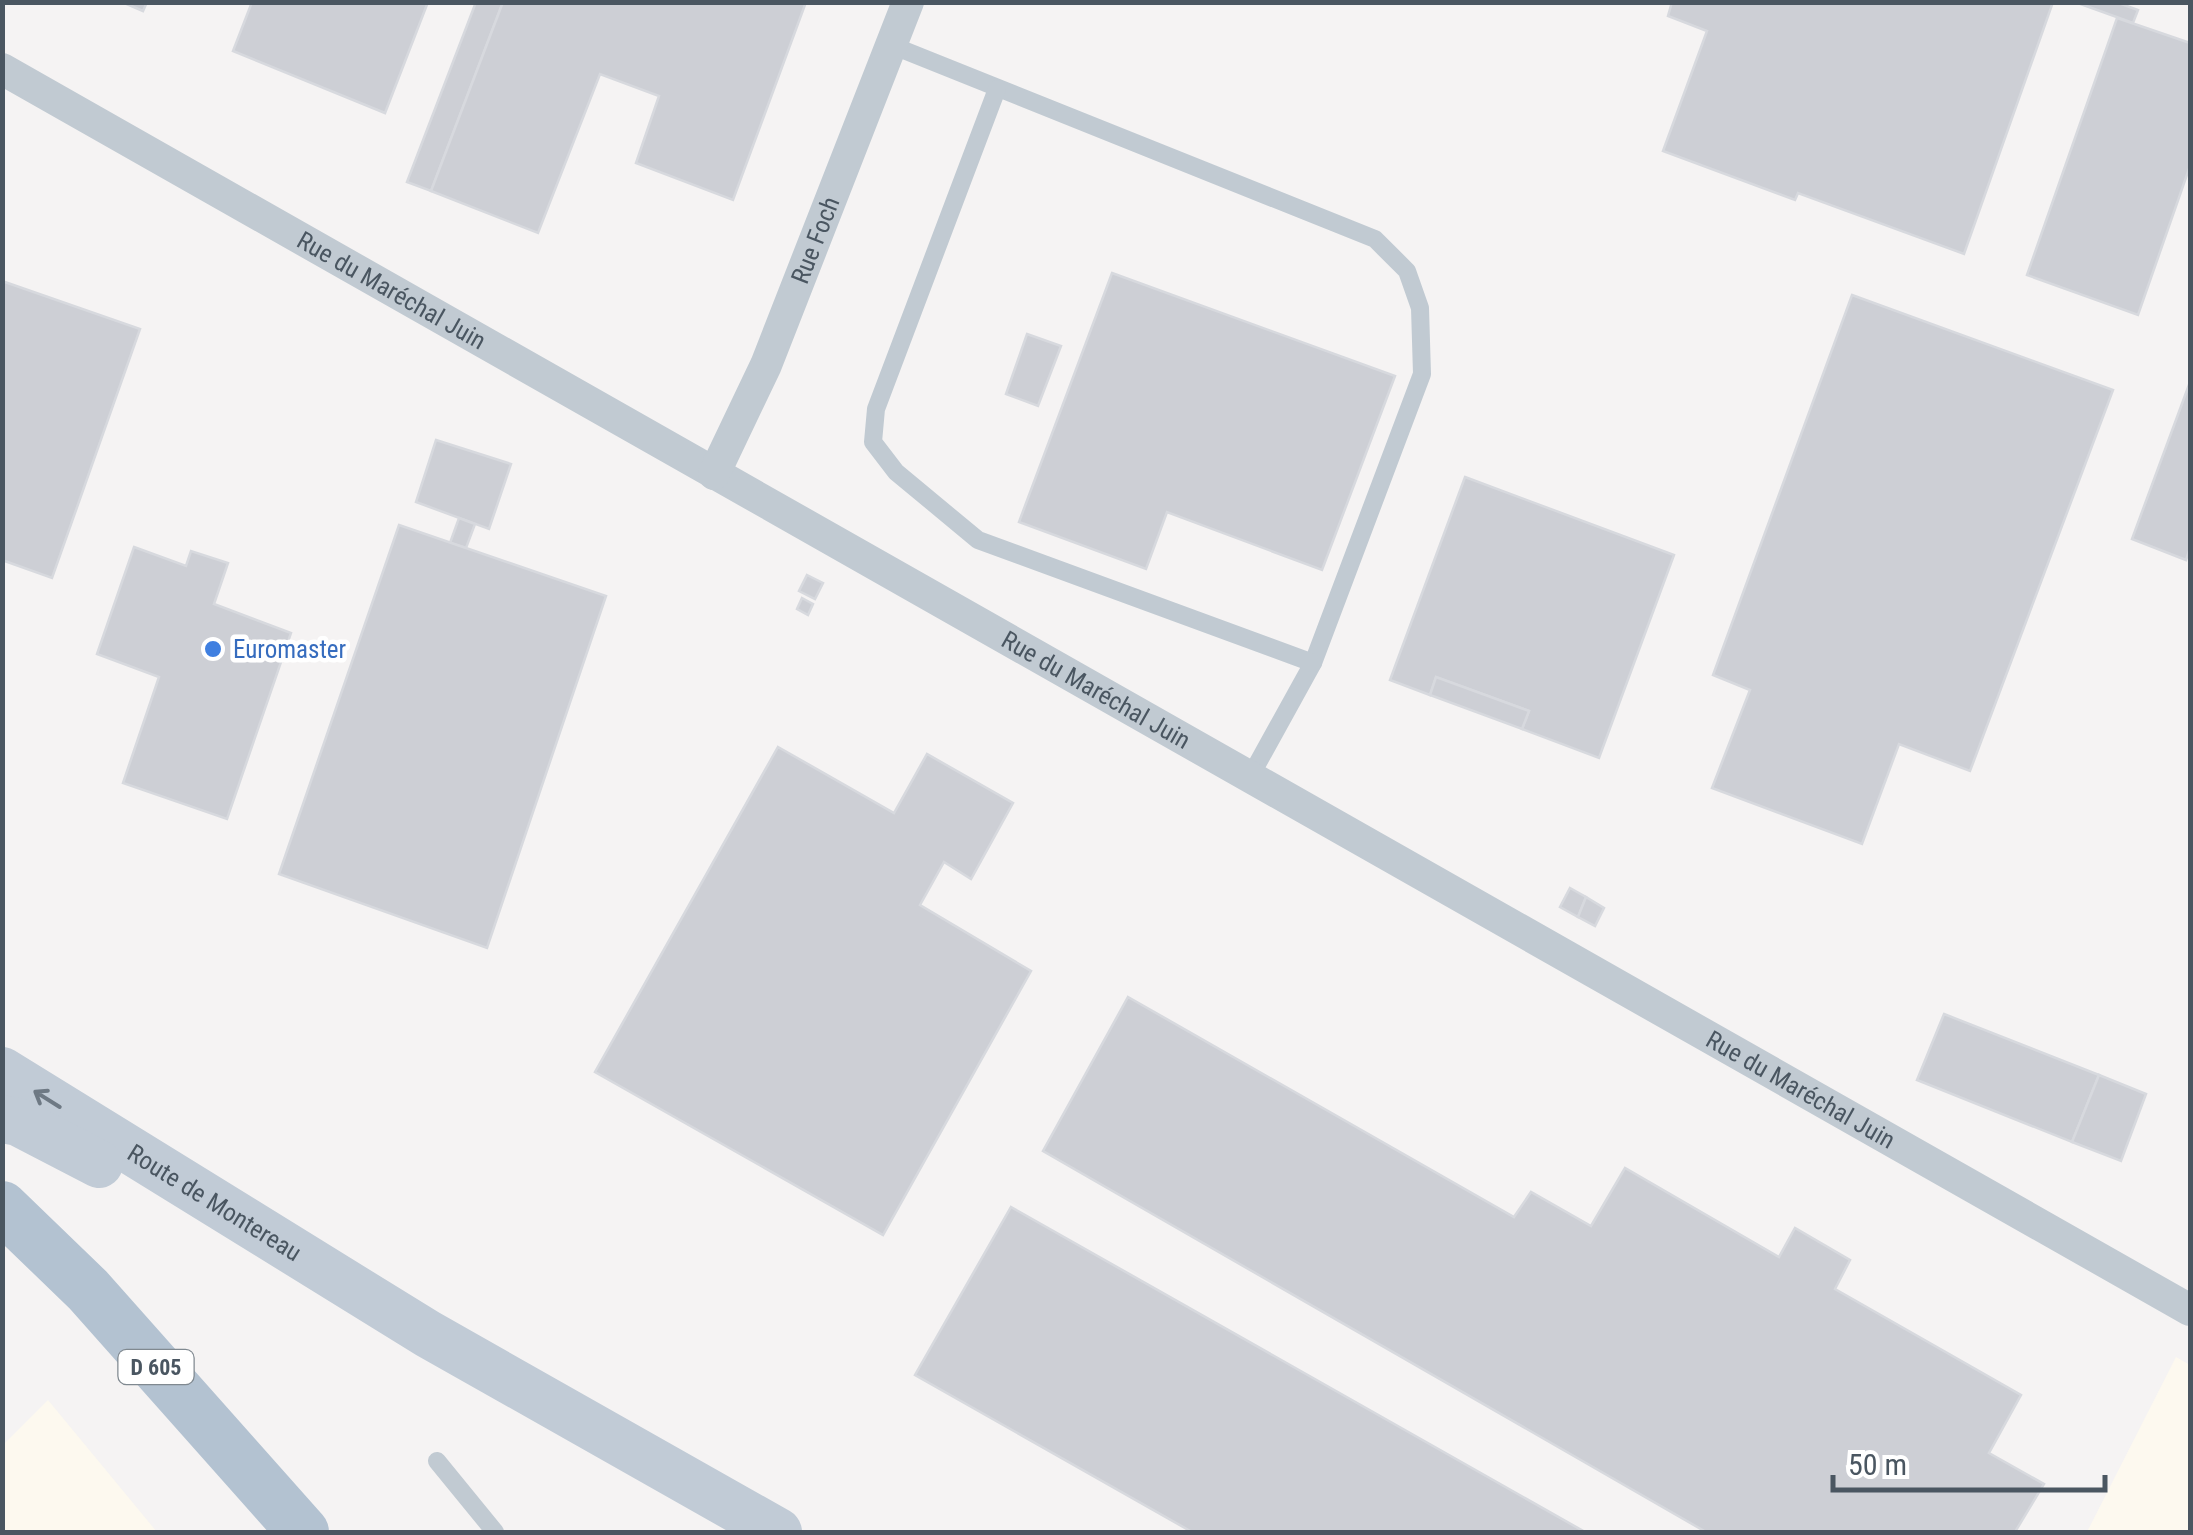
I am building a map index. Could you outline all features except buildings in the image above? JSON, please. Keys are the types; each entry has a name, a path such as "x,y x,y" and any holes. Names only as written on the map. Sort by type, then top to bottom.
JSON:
{"main road":[{"name":"Route de Montereau","path":"2,1071 428,1334 751,1526"},
{"name":"Route de Montereau","path":"2,1118 18,1122 428,1334"},
{"name":"D 605","path":"2,1207 88,1290 303,1532"}],"street":[{"name":"Rue Foch","path":"714,474 766,366 908,2"},
{"name":"Rue du Maréchal Juin","path":"2,69 2190,1310"}],"lane":[{"path":"891,45 1375,240 1407,271 1420,308 1422,374 1314,662 1250,777"},
{"path":"997,89 876,409 874,442 896,472 978,540 1314,662"},
{"path":"437,1461 496,1532"}],"shaded area":[{"path":"2176,1357 2190,1365 2190,1532 2087,1532"},
{"path":"48,1400 157,1532 3,1532 3,1445"}],"place":[{"name":"Euromaster","path":"213,649"}]}
